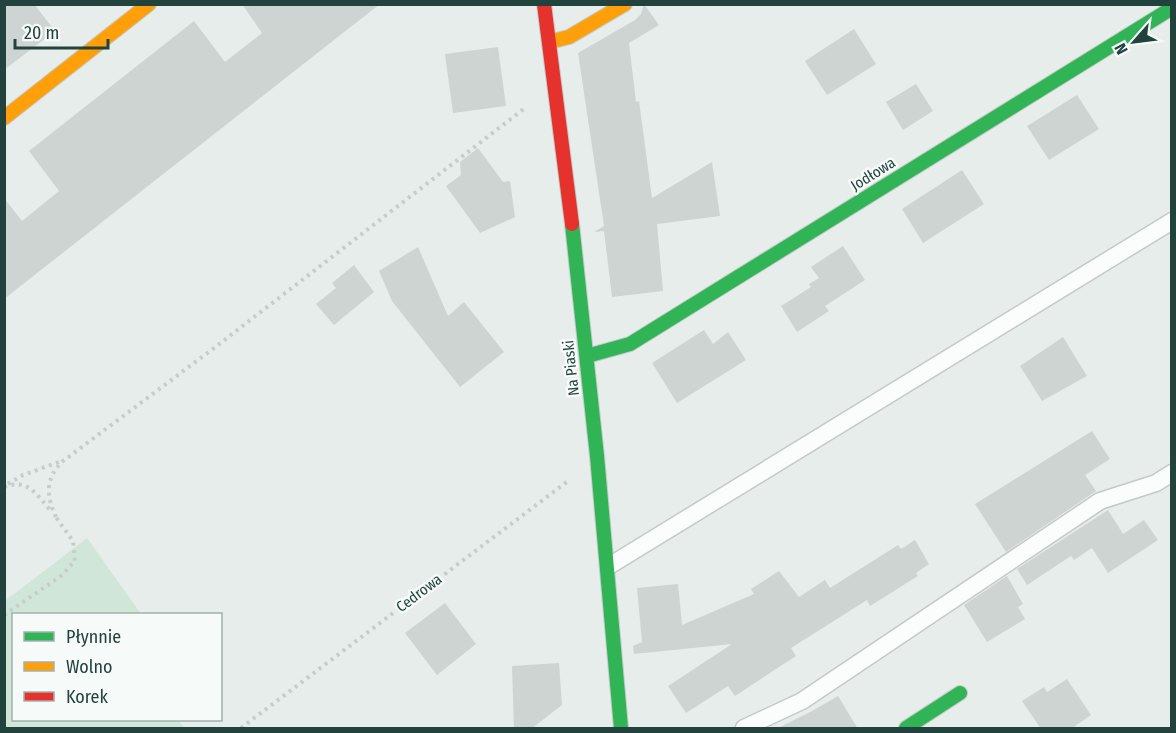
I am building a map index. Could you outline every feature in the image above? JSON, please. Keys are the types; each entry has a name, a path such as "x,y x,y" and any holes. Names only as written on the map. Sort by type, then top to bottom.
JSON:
{"street":[{"path":"4,117 149,4"},
{"name":"Na Piaski","path":"544,4 587,356 609,566 621,729"},
{"path":"549,42 569,37 625,4"},
{"name":"Jodłowa","path":"587,356 630,344 1172,8"},
{"path":"906,729 960,693"}],"lane":[{"path":"609,566 1172,221"},
{"path":"744,729 802,701 1100,501 1156,483 1172,473"}],"path":[{"path":"56,517 50,505 49,480 63,461 233,334 509,120 535,102 556,98"},
{"name":"Cedrowa","path":"241,729 512,522 598,460"},
{"path":"4,487 23,475 63,461"},
{"path":"4,487 23,483 31,488 74,541 75,561 61,576 4,615"}],"green space":[{"path":"87,538 140,613 12,613 12,721 179,721 185,728 5,728 5,601"}],"building":[{"path":"4,4 34,4 55,31 4,70"},
{"path":"242,4 380,4 4,299 4,198 22,221 59,191 29,151 194,21 225,62 262,33"},
{"path":"644,4 659,25 629,43 652,198 712,162 720,216 657,224 663,291 612,297 604,231 594,232 604,226 578,53 635,20 641,14"},
{"path":"854,29 876,64 827,95 805,61"},
{"path":"498,47 506,106 453,113 445,54"},
{"path":"916,84 933,111 903,130 886,102"},
{"path":"1077,95 1099,129 1049,160 1027,126"},
{"path":"478,148 503,182 510,181 515,217 480,233 446,186 461,175 460,162"},
{"path":"962,170 984,204 923,243 902,209"},
{"path":"843,246 865,280 825,306 829,311 797,332 781,306 811,287 809,284 819,278 811,267"},
{"path":"418,247 448,316 464,302 504,352 460,387 392,301 379,271"},
{"path":"354,265 374,292 334,325 316,304 336,288 332,283"},
{"path":"704,330 713,344 728,332 746,360 677,403 652,363"},
{"path":"1063,337 1087,376 1042,401 1020,366"},
{"path":"1092,431 1110,459 1085,475 1096,491 1006,552 975,504"},
{"path":"1108,510 1123,534 1144,520 1158,540 1108,573 1092,548 1074,560 1071,556 1027,585 1017,569"},
{"path":"915,540 929,564 916,573 918,576 870,606 867,600 791,648 796,656 735,696 728,686 686,713 668,686 732,644 634,654 633,646 642,642 637,588 678,584 682,625 754,594 751,589 779,571 799,597 825,580 830,588 898,545 901,549"},
{"path":"1007,576 1023,604 1018,607 1025,619 987,642 964,605"},
{"path":"445,603 476,644 437,675 405,633"},
{"path":"559,663 562,705 531,729 514,729 512,666"},
{"path":"1067,679 1091,715 1071,729 1041,729 1022,701 1044,687 1047,692"},
{"path":"838,696 858,729 776,729 812,711"}],"traffic: fast":[{"path":"587,356 630,344 1172,8"},
{"path":"572,224 597,456 621,728"},
{"path":"906,728 960,693"}],"traffic: slow":[{"path":"4,118 149,4"},
{"path":"549,42 569,37 625,4"}],"traffic: jam":[{"path":"544,4 572,224"}]}
